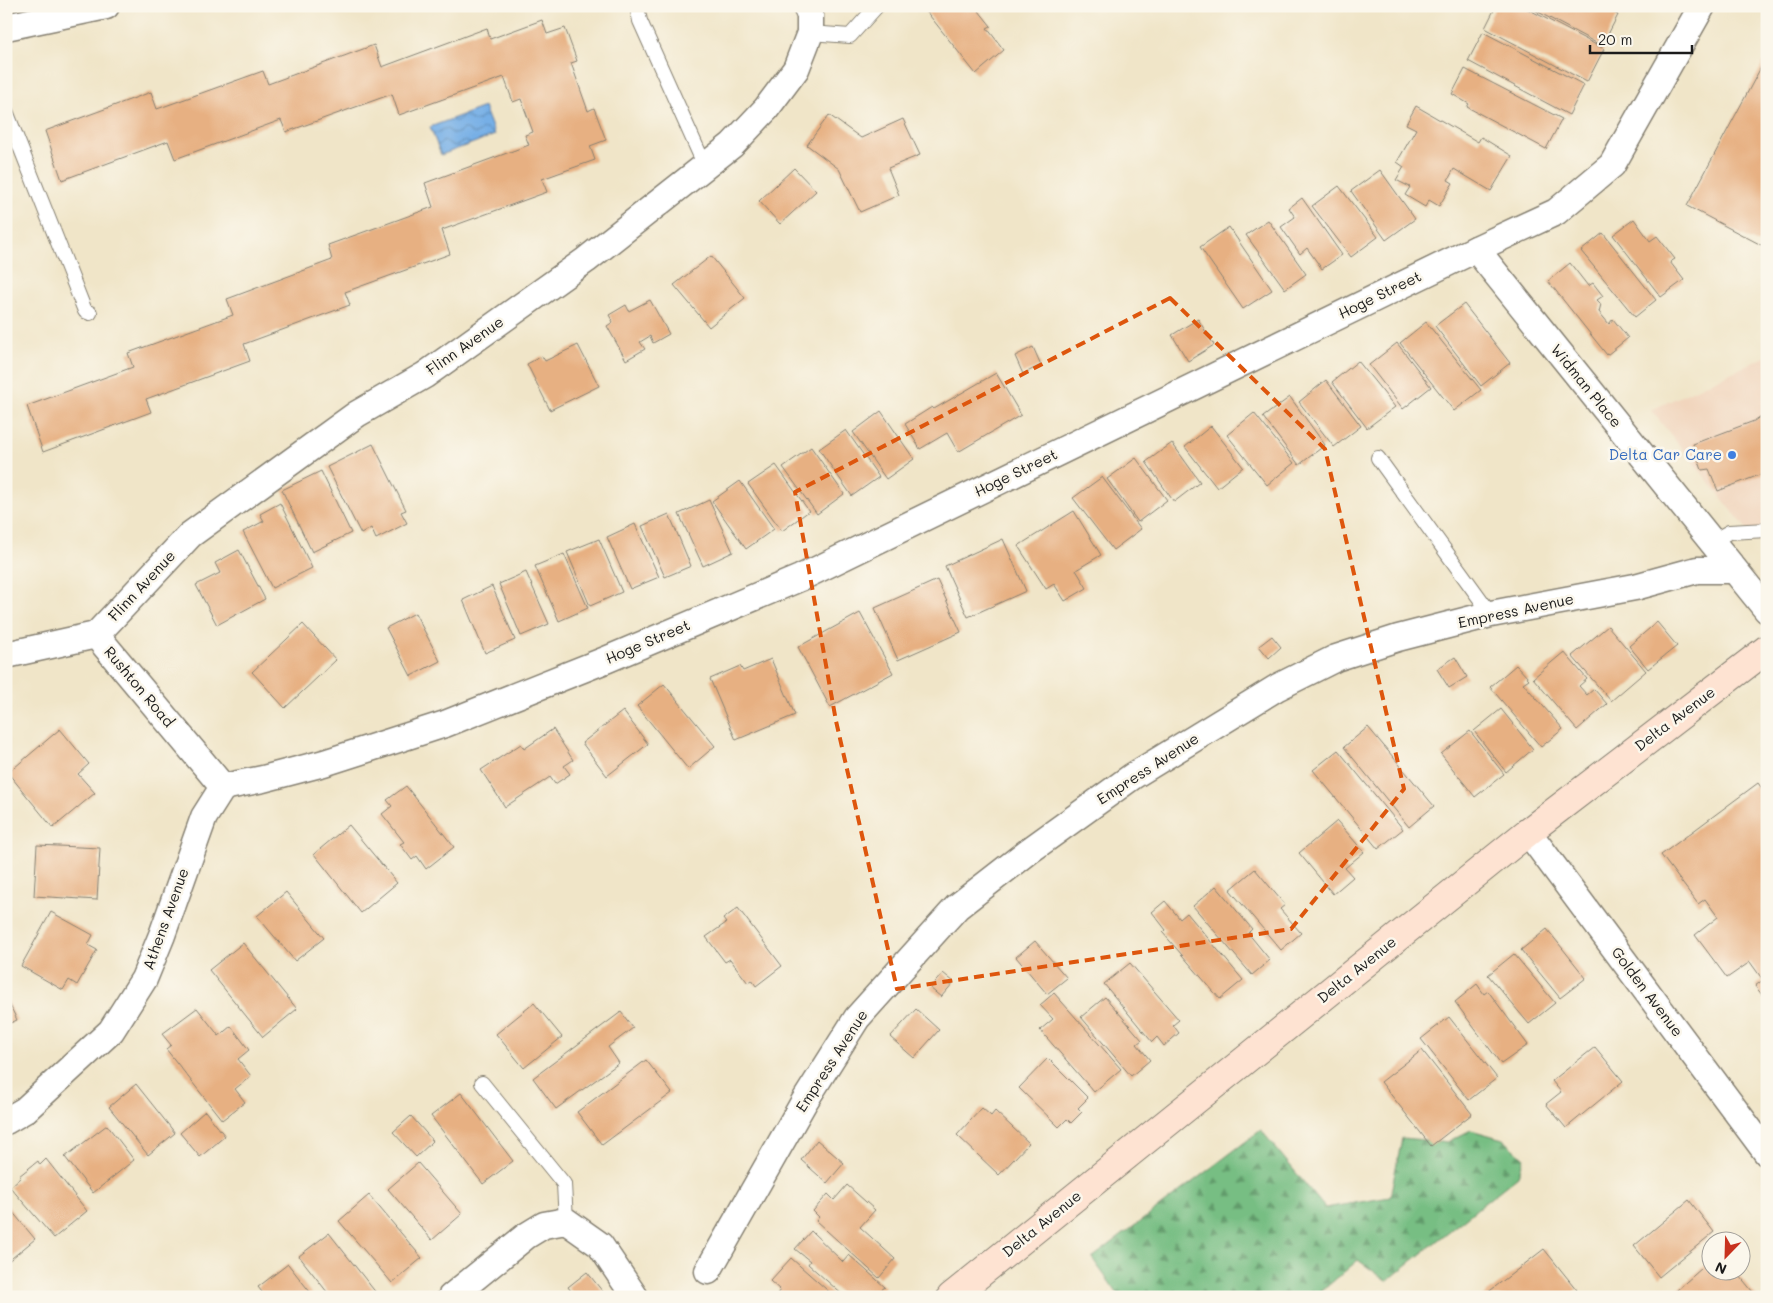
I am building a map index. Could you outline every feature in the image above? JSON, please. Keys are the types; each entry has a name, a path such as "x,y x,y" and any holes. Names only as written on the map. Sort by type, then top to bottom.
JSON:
{"main road":[{"name":"Delta Avenue","path":"952,1297 1528,832 1767,649"}],"street":[{"path":"6,27 106,6"},
{"path":"806,6 810,15 810,33"},
{"name":"Hoge Street","path":"222,787 324,763 445,724 608,660 800,578 1476,249 1556,212 1612,165 1702,6"},
{"name":"Flinn Avenue","path":"96,635 190,535 357,414 426,375 586,260 732,145 766,110 796,69 810,33"},
{"name":"Widman Place","path":"1476,249 1734,570"},
{"name":"Empress Avenue","path":"708,1271 804,1102 857,1018 957,907 1029,850 1133,776 1278,686 1336,658 1398,638 1491,614 1635,587 1697,570 1734,570"},
{"path":"1734,570 1767,610"},
{"name":"Rushton Road","path":"6,655 96,635 222,787"},
{"name":"Athens Avenue","path":"6,1121 25,1110 111,1032 144,979 162,935 204,817 222,787"},
{"name":"Golden Avenue","path":"1528,832 1767,1153"},
{"path":"451,1297 526,1236 544,1225 566,1221 600,1245 635,1297"}],"lane":[{"path":"637,6 640,21 705,166"},
{"path":"810,33 850,36 877,6"},
{"path":"6,111 85,310 90,313"},
{"path":"1378,458 1491,614"},
{"path":"1712,542 1729,532 1767,530"},
{"path":"482,1083 564,1184 566,1221"}],"highlighted area":[{"path":"1170,298 1325,449 1404,789 1291,929 897,989 836,721 795,492"}],"shaded area":[{"path":"1767,356 1767,554 1651,410"}],"green space":[{"path":"1261,1130 1325,1208 1390,1197 1402,1138 1447,1142 1471,1130 1503,1139 1524,1158 1518,1176 1387,1281 1358,1260 1315,1297 1120,1297 1092,1258"}],"water":[{"path":"484,107 495,135 441,155 430,127"}],"building":[{"path":"922,6 975,6 991,26 987,28 1004,50 976,74"},
{"path":"1496,6 1522,6 1604,49 1587,82 1485,28"},
{"path":"1527,6 1602,6 1618,15 1602,46"},
{"path":"542,20 547,34 565,28 577,61 571,63 588,111 594,108 606,140 590,146 595,160 542,179 547,192 442,230 450,254 345,292 350,305 244,344 250,361 146,399 151,412 43,452 27,406 133,367 128,353 233,315 227,299 332,260 328,245 433,207 425,183 529,145 525,135 533,132 521,99 513,102 504,77 399,115 392,94 286,132 281,120 175,159 168,141 62,180 45,131 151,92 157,109 263,71 268,84 374,45 382,67 487,28 490,39"},
{"path":"1483,32 1584,85 1569,115 1468,61"},
{"path":"1767,56 1767,248 1687,206"},
{"path":"1465,69 1562,119 1546,149 1467,107 1469,104 1452,94"},
{"path":"1416,106 1478,142 1481,137 1512,156 1491,191 1454,169 1448,180 1453,183 1439,206 1429,200 1425,207 1405,195 1410,187 1396,180 1404,167 1397,162 1416,129 1406,124"},
{"path":"829,115 861,138 903,119 920,155 888,168 899,195 860,212 839,169 807,145"},
{"path":"794,168 816,191 780,224 759,201"},
{"path":"1380,170 1415,219 1386,240 1351,191"},
{"path":"1339,186 1378,237 1351,257 1312,206"},
{"path":"1302,198 1342,255 1322,269 1307,248 1300,254 1281,227 1295,217 1289,208"},
{"path":"1634,219 1650,241 1657,236 1675,259 1670,262 1684,280 1661,297 1613,235"},
{"path":"1268,220 1306,274 1285,289 1246,235"},
{"path":"1229,227 1272,290 1243,309 1200,247"},
{"path":"1603,233 1656,300 1635,317 1581,251"},
{"path":"711,256 745,298 709,327 674,285"},
{"path":"1570,263 1588,286 1593,283 1603,296 1597,300 1601,304 1599,312 1609,324 1613,319 1628,338 1607,355 1548,281"},
{"path":"650,300 669,334 653,343 650,336 640,342 645,349 626,360 607,326 613,322 609,315 626,305 629,311"},
{"path":"1464,304 1510,363 1481,386 1435,326"},
{"path":"1198,319 1214,345 1188,361 1172,335"},
{"path":"1426,322 1481,390 1454,411 1400,343"},
{"path":"1397,343 1431,387 1403,409 1369,365"},
{"path":"578,345 599,386 550,410 527,364 542,356 545,361"},
{"path":"1033,347 1041,365 1023,374 1015,356"},
{"path":"1358,361 1395,407 1367,428 1332,382"},
{"path":"996,373 1021,415 958,452 947,433 920,449 905,424 932,407 934,409"},
{"path":"1326,380 1361,426 1334,447 1299,402"},
{"path":"1290,397 1325,445 1299,465 1263,417"},
{"path":"881,411 914,459 886,479 853,432"},
{"name":"Delta Car Care","path":"1767,412 1767,466 1765,466 1767,472 1718,491 1709,469 1702,470 1693,444 1754,421"},
{"path":"1254,413 1294,463 1267,485 1227,435"},
{"path":"1211,426 1243,467 1217,488 1185,447"},
{"path":"846,430 879,477 852,496 819,449"},
{"path":"1172,443 1200,482 1174,502 1146,462"},
{"path":"373,444 406,510 401,512 407,523 376,539 371,528 361,534 327,467"},
{"path":"811,447 844,494 817,514 783,467"},
{"path":"1136,458 1167,500 1138,522 1107,479"},
{"path":"776,465 809,511 782,531 748,484"},
{"path":"321,471 351,533 312,552 282,490"},
{"path":"1102,477 1141,529 1113,550 1073,498"},
{"path":"740,481 774,529 746,549 712,501"},
{"path":"709,500 733,552 703,566 679,514"},
{"path":"280,503 312,568 272,588 243,532 264,521 260,514"},
{"path":"1074,511 1101,555 1076,570 1087,588 1065,601 1054,584 1046,589 1018,546"},
{"path":"669,514 691,566 665,577 642,526"},
{"path":"635,524 659,577 630,589 607,537"},
{"path":"599,539 622,592 590,606 567,552"},
{"path":"1003,539 1026,591 968,617 945,566"},
{"path":"239,550 265,599 217,625 196,585 220,573 215,563"},
{"path":"564,554 588,608 559,621 535,566"},
{"path":"526,572 549,624 521,636 499,584"},
{"path":"937,580 961,632 898,660 875,608"},
{"path":"492,586 515,640 485,653 463,600"},
{"path":"415,613 440,661 411,676 386,628"},
{"path":"860,613 893,673 830,707 798,647"},
{"path":"1657,622 1677,646 1648,669 1629,646"},
{"path":"303,624 336,660 285,708 252,672"},
{"path":"1608,626 1646,671 1611,701 1572,656"},
{"path":"1272,636 1281,647 1269,658 1259,646"},
{"path":"1564,652 1587,679 1579,686 1587,695 1594,689 1607,704 1577,730 1533,678"},
{"path":"1455,657 1467,677 1449,688 1437,669"},
{"path":"771,659 795,715 736,740 710,679 740,666 743,671"},
{"path":"1516,665 1529,679 1523,683 1563,729 1541,747 1490,687"},
{"path":"664,684 715,746 688,769 637,706"},
{"path":"1501,709 1533,749 1506,772 1474,731"},
{"path":"623,711 648,744 607,776 582,743"},
{"path":"1368,727 1434,806 1409,827 1344,747"},
{"path":"60,729 89,764 78,774 95,793 53,828 8,773"},
{"path":"553,729 573,760 564,766 570,774 555,784 550,777 505,807 481,770 521,744 524,749"},
{"path":"1470,731 1504,774 1475,797 1441,754"},
{"path":"1338,750 1403,829 1378,849 1313,770"},
{"path":"1758,783 1767,795 1767,1001 1755,986 1763,980 1750,962 1727,978 1695,935 1718,917 1705,899 1698,904 1661,855"},
{"path":"406,786 454,847 426,869 417,856 412,860 400,844 404,842 382,814 392,806 387,800"},
{"path":"1337,821 1364,852 1345,868 1353,877 1333,894 1299,853"},
{"path":"349,825 397,883 361,913 314,854"},
{"path":"37,845 100,848 97,900 34,896"},
{"path":"1255,869 1285,905 1280,909 1301,933 1281,950 1230,890"},
{"path":"1216,886 1252,929 1248,933 1270,960 1252,975 1193,906"},
{"path":"286,892 324,938 295,961 257,916"},
{"path":"1165,901 1180,919 1187,913 1243,980 1220,999 1163,933 1166,930 1152,912"},
{"path":"738,908 782,966 756,986 752,980 748,983 730,959 725,962 706,937 726,923 723,919"},
{"path":"51,912 93,935 88,945 97,950 77,985 69,980 63,990 21,966"},
{"path":"1547,929 1586,978 1560,998 1521,950"},
{"path":"1035,941 1067,978 1047,994 1016,957"},
{"path":"243,943 297,1009 263,1037 209,970"},
{"path":"1514,954 1555,1003 1529,1024 1488,975"},
{"path":"1130,963 1179,1020 1173,1025 1179,1033 1164,1046 1157,1037 1152,1042 1104,984"},
{"path":"943,973 954,982 941,997 930,988"},
{"path":"1477,984 1484,994 1488,991 1528,1045 1501,1064 1455,1002"},
{"path":"1054,993 1121,1069 1094,1092 1040,1030 1053,1019 1040,1005"},
{"path":"6,997 17,1020 6,1025"},
{"path":"1105,997 1142,1040 1137,1044 1150,1060 1131,1076 1081,1017"},
{"path":"534,1003 562,1037 524,1068 496,1034"},
{"path":"197,1008 219,1036 231,1026 249,1050 238,1059 251,1076 235,1089 245,1102 222,1120 166,1049 171,1045 162,1034"},
{"path":"916,1009 939,1030 914,1058 890,1037"},
{"path":"621,1012 633,1028 608,1047 619,1063 556,1109 533,1078"},
{"path":"1449,1017 1497,1078 1469,1100 1421,1039"},
{"path":"1595,1047 1623,1081 1566,1128 1546,1104 1561,1092 1552,1081"},
{"path":"1422,1050 1472,1114 1431,1146 1381,1082"},
{"path":"1048,1058 1088,1098 1078,1108 1082,1112 1071,1123 1067,1119 1059,1127 1019,1088"},
{"path":"646,1060 672,1093 602,1145 577,1112"},
{"path":"136,1084 175,1133 148,1155 109,1107"},
{"path":"461,1093 513,1161 483,1184 431,1116"},
{"path":"982,1108 991,1116 995,1111 1029,1143 999,1175 957,1135"},
{"path":"205,1111 225,1136 200,1157 180,1133"},
{"path":"411,1116 433,1141 416,1157 393,1132"},
{"path":"107,1125 134,1160 93,1193 65,1157"},
{"path":"817,1140 844,1163 827,1183 801,1160"},
{"path":"46,1159 87,1211 54,1238 10,1187 21,1177 19,1176 38,1161 40,1165"},
{"path":"418,1163 462,1214 432,1240 388,1189"},
{"path":"847,1185 875,1210 860,1227 895,1259 879,1278 816,1221 819,1217 813,1211 828,1194 834,1200"},
{"path":"369,1195 422,1258 392,1283 339,1221"},
{"path":"1689,1200 1712,1230 1700,1230 1700,1243 1659,1277 1634,1246"},
{"path":"6,1204 35,1239 6,1263"},
{"path":"811,1231 843,1262 849,1255 885,1287 872,1297 845,1297 808,1264 810,1261 795,1249"},
{"path":"329,1233 377,1294 374,1297 331,1297 299,1256"},
{"path":"1544,1249 1577,1290 1568,1297 1482,1297"},
{"path":"791,1258 835,1297 780,1297 777,1294 780,1290 770,1281"},
{"path":"288,1264 314,1297 266,1297 258,1287"},
{"path":"1700,1270 1700,1280 1743,1280 1757,1297 1669,1297"},
{"path":"587,1272 607,1297 570,1297 573,1294 568,1287"}],"place":[{"name":"Delta Car Care","path":"1732,455"}]}
